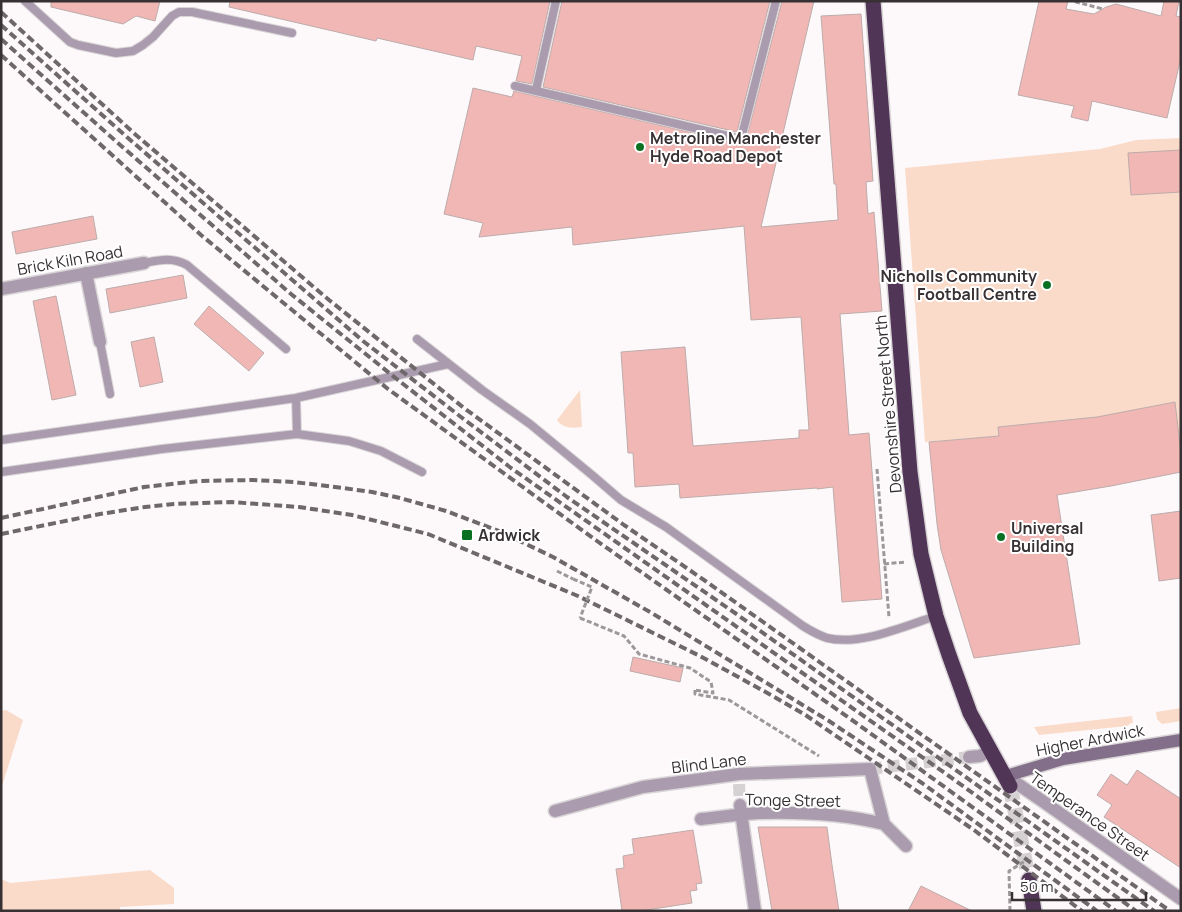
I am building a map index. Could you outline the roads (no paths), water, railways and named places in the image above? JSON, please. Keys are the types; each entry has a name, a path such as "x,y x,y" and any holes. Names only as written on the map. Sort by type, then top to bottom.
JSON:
{"highway":[{"name":"Devonshire Street North","path":"873,1 910,472 921,554 936,616 970,713 1008,781"},
{"path":"1029,880 1036,909"}],"street":[{"name":"Brick Kiln Road","path":"1,289 144,263"},
{"path":"86,273 100,342"},
{"name":"Higher Ardwick","path":"1008,781 1021,770 1063,759 1181,740"},
{"path":"969,757 980,756 991,750"},
{"name":"Blind Lane","path":"555,811 643,787 870,768 884,824"},
{"name":"Temperance Street","path":"1008,781 1042,800 1181,900"},
{"path":"740,809 755,911"},
{"name":"Tonge Street","path":"701,819 740,809 760,813 826,815 884,824"},
{"path":"884,824 906,846"}],"lane":[{"path":"25,1 70,42 116,53 132,51 143,45 154,37 172,16 179,12 192,12 292,33"},
{"path":"536,90 556,1"},
{"path":"515,86 742,139 776,1"},
{"path":"144,263 170,259 187,265 286,349"},
{"path":"417,339 530,424 621,500 666,527 816,634 842,640 871,637 936,616"},
{"path":"100,342 110,394"},
{"path":"1,440 296,398 448,364"},
{"path":"296,398 297,434"},
{"path":"1,472 162,449 297,434 349,441 381,451 422,472"}],"tunnel":[{"path":"870,769 969,757"},
{"path":"739,784 740,805"},
{"path":"1010,786 1029,880"}],"railway":[{"path":"1,12 136,135 329,300 464,408 624,525 1170,911"},
{"path":"1,25 128,138 363,341 461,417 567,497 735,613 1154,911"},
{"path":"1,39 291,294 511,468 949,776 1136,911"},
{"path":"1,55 201,235 388,389 597,541 852,720 1116,911"},
{"path":"1,518 144,487 199,481 253,480 294,482 372,492 446,511 499,531 553,557 650,612 829,721 922,783 1097,911"},
{"path":"1,534 145,507 231,502 299,507 352,515 428,534 578,596 700,656 804,714 974,830 1082,911"}],"place":[{"name":"Metroline Manchester Hyde Road Depot","path":"640,147"},
{"name":"Nicholls Community Football Centre","path":"1047,285"},
{"name":"Ardwick","path":"467,535"},
{"name":"Universal Building","path":"1001,537"}]}
